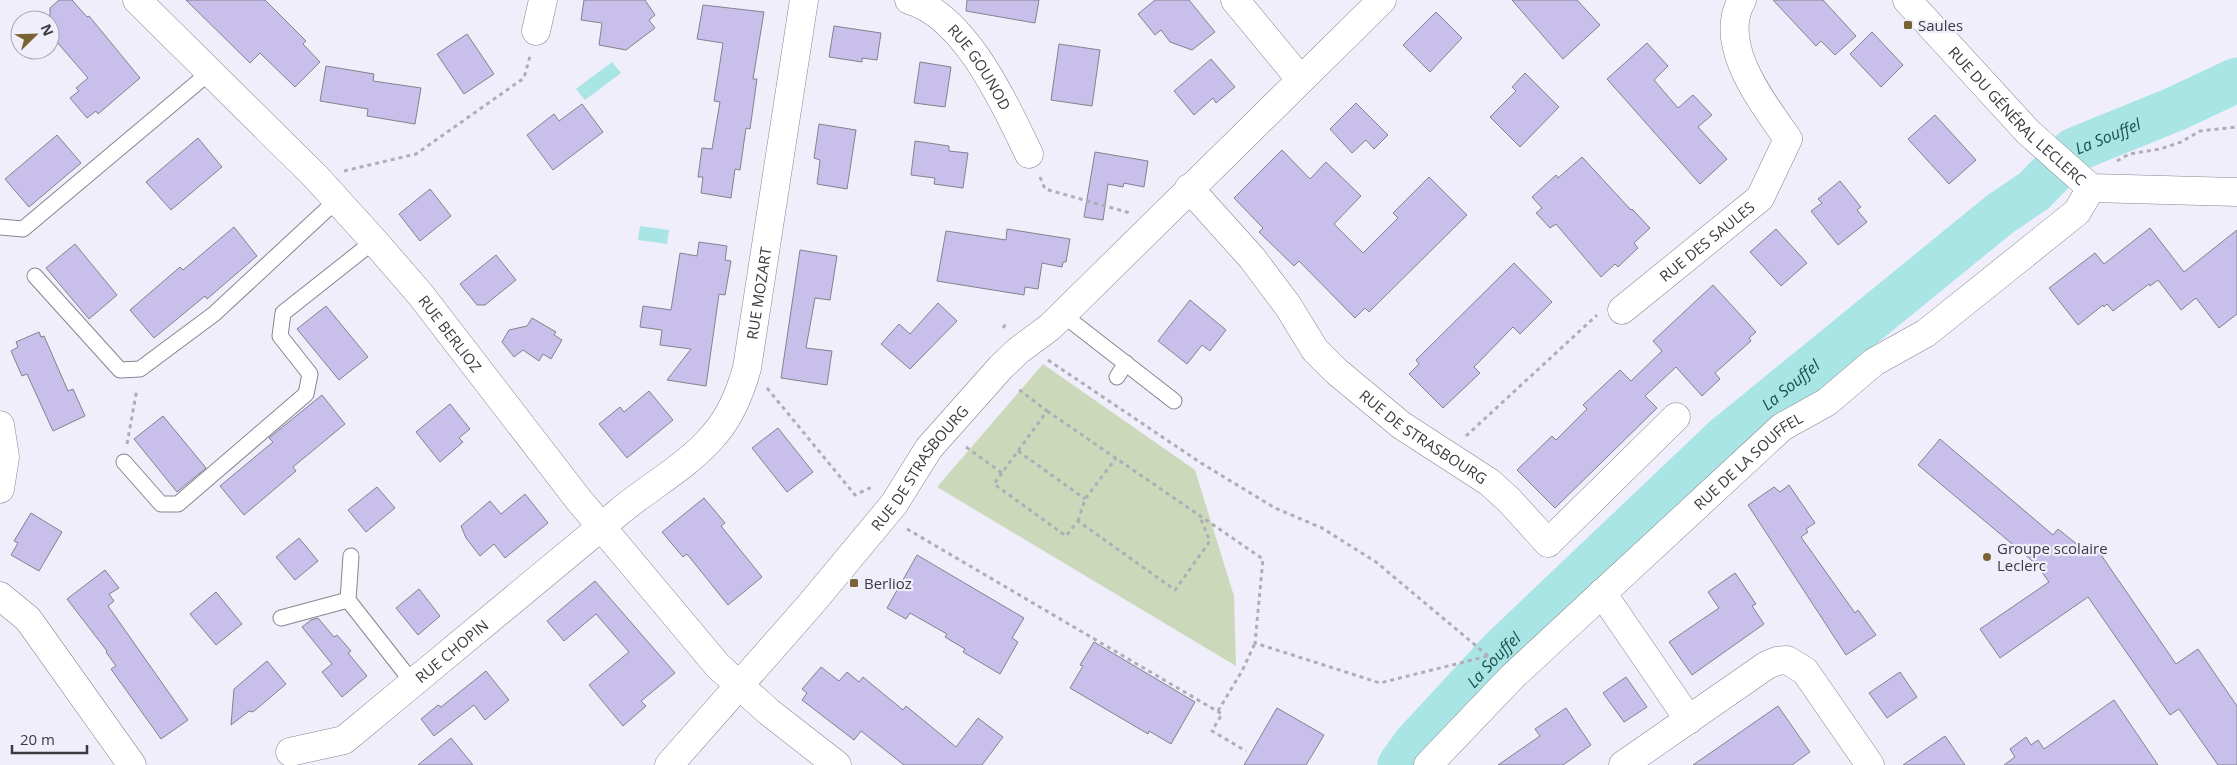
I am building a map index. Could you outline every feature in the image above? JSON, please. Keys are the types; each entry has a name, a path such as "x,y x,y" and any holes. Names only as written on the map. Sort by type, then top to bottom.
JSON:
{"street":[{"name":"RUE BERLIOZ","path":"137,0 316,177 374,241 420,294 602,527 718,666 738,687 838,765"},
{"path":"536,31 543,0"},
{"name":"RUE MOZART","path":"602,527 693,456 714,436 740,393 748,368 804,0"},
{"name":"RUE GOUNOD","path":"909,0 934,11 949,24 975,56 991,79 1029,154"},
{"path":"1235,0 1300,79"},
{"name":"RUE DE STRASBOURG","path":"669,765 894,504 919,461 1001,367 1062,314 1382,0"},
{"name":"RUE DES SAULES","path":"1622,310 1760,198 1788,139 1747,78 1735,39 1735,11 1742,0"},
{"name":"RUE DU GÉNÉRAL LECLERC","path":"1907,0 2028,132 2083,181 2237,192"},
{"name":"RUE DE LA SOUFFEL","path":"1428,765 1513,676 1782,427 1827,402 1874,362 1926,334 2077,212 2083,181"},
{"name":"RUE DE STRASBOURG","path":"1189,188 1257,265 1288,306 1315,350 1336,371 1401,425 1488,482 1509,500 1548,543 1676,417"},
{"path":"0,425 5,457 0,489"},
{"name":"RUE CHOPIN","path":"290,752 344,740 602,527"},
{"path":"1602,593 1689,720"},
{"path":"0,596 17,608 40,634 132,765"},
{"path":"1623,765 1767,664 1777,660 1787,660 1805,671 1870,765"}],"lane":[{"path":"0,227 23,229 210,72"},
{"path":"35,276 120,370 140,369 214,314 336,200"},
{"path":"124,462 161,504 178,504 306,394 310,374 280,336 283,313 374,241"},
{"path":"1062,314 1174,401"},
{"path":"1116,377 1126,363"},
{"path":"351,556 348,600 413,683"},
{"path":"281,618 348,600"}],"path":[{"path":"316,177 416,154 524,78 536,31"},
{"path":"2083,181 2093,164 2110,166 2129,154 2160,150 2181,142 2200,131 2237,127"},
{"path":"1029,154 1045,188 1128,211 1152,224"},
{"path":"1447,454 1598,314 1622,310"},
{"path":"999,336 1007,322"},
{"path":"1047,359 1202,463 1276,508 1322,528 1376,562 1488,656 1380,683 1255,643"},
{"path":"748,368 779,401 855,495 879,484"},
{"path":"124,462 140,369"},
{"path":"1015,386 1047,411 1263,559 1255,643 1242,671 1218,711"},
{"path":"1047,411 994,484 1066,536 1078,522 1085,499 1116,458"},
{"path":"945,430 1002,473"},
{"path":"1018,450 1085,499"},
{"path":"1078,522 1175,590 1210,541 1199,515"},
{"path":"902,526 1218,711 1222,714 1212,731 1246,750"}],"shaded area":[{"path":"612,62 621,73 585,100 576,89"},
{"path":"640,226 669,230 667,244 638,240"},
{"path":"1043,364 1195,470 1234,596 1236,666 937,487"}],"building":[{"path":"59,0 72,0 87,17 89,16 140,78 98,114 96,111 87,118 70,98 79,91 76,88 88,78 60,46 60,10 50,10"},
{"path":"186,0 265,0 306,41 303,44 320,62 295,87 260,53 250,63"},
{"path":"584,0 645,0 655,15 649,20 655,28 626,50 599,45 602,23 581,20"},
{"path":"967,0 1039,0 1035,23 966,11"},
{"path":"1155,0 1189,0 1215,32 1192,50 1170,42 1161,30 1155,35 1138,14"},
{"path":"1512,0 1577,0 1600,25 1563,59"},
{"path":"1773,0 1823,0 1856,36 1835,55 1821,41 1816,46"},
{"path":"703,5 764,12 753,79 757,79 750,129 746,128 740,170 735,169 731,198 701,193 703,177 698,177 702,148 712,149 720,102 714,101 723,43 697,39"},
{"path":"1436,12 1462,38 1430,72 1403,45"},
{"path":"834,26 881,33 877,60 862,58 862,62 829,57"},
{"path":"1872,32 1903,65 1881,87 1850,54"},
{"path":"467,34 494,74 464,94 437,54"},
{"path":"1647,43 1668,66 1654,80 1678,108 1693,95 1712,115 1698,127 1727,159 1700,184 1607,79"},
{"path":"1059,44 1100,50 1092,106 1051,100"},
{"path":"1211,59 1235,87 1216,103 1213,98 1194,115 1174,91"},
{"path":"920,62 951,67 945,107 914,103"},
{"path":"326,66 374,74 373,81 421,88 415,124 367,116 368,109 320,101"},
{"path":"1525,73 1559,107 1520,147 1490,117 1516,91 1512,87"},
{"path":"1356,103 1388,135 1374,149 1366,140 1352,153 1330,129"},
{"path":"582,104 603,132 553,170 527,135 554,114 559,121"},
{"path":"1935,115 1976,160 1949,184 1908,139"},
{"path":"819,124 856,130 847,189 817,184 820,160 814,158"},
{"path":"57,135 81,163 29,207 5,179"},
{"path":"198,138 222,167 171,210 146,182"},
{"path":"915,141 949,146 949,151 968,153 963,188 934,184 935,178 911,175"},
{"path":"1282,150 1310,179 1326,162 1361,196 1334,224 1363,253 1398,218 1393,213 1429,177 1467,215 1369,312 1365,308 1355,318 1299,261 1294,266 1259,232 1263,228 1234,198"},
{"path":"1095,152 1148,161 1144,187 1124,183 1123,187 1108,184 1103,220 1084,217"},
{"path":"1582,157 1650,228 1634,243 1638,248 1618,267 1615,264 1601,277 1556,224 1550,228 1536,213 1542,208 1532,197 1556,175 1558,178"},
{"path":"1840,181 1861,207 1857,210 1867,222 1838,245 1811,211 1822,203 1818,199"},
{"path":"430,189 451,216 420,241 399,214"},
{"path":"234,227 257,256 207,299 205,296 154,338 130,310 180,267 183,270"},
{"path":"2150,228 2184,272 2237,230 2237,314 2219,328 2196,298 2181,310 2158,280 2150,286 2149,284 2113,311 2107,304 2104,307 2103,305 2078,325 2049,288 2095,253 2104,264"},
{"path":"1007,229 1070,239 1066,262 1063,262 1062,267 1042,263 1038,289 1025,287 1024,295 937,281 946,231 1006,240"},
{"path":"1776,229 1807,263 1781,286 1750,252"},
{"path":"699,242 727,246 725,260 731,261 725,295 719,294 706,386 667,380 691,349 660,345 662,330 640,327 643,306 671,310 680,253 697,256"},
{"path":"75,244 117,295 89,319 46,268"},
{"path":"800,250 837,256 830,300 815,298 806,348 832,351 827,385 781,378"},
{"path":"496,255 516,280 485,305 477,305 460,284"},
{"path":"1514,263 1552,302 1520,334 1513,327 1474,367 1480,373 1443,408 1409,374 1419,364 1416,360"},
{"path":"1713,285 1756,332 1749,338 1751,341 1715,373 1720,379 1702,396 1676,367 1645,396 1657,408 1555,508 1517,470 1552,436 1556,440 1587,409 1583,405 1620,370 1631,381 1662,351 1653,341"},
{"path":"1190,300 1226,330 1210,351 1202,345 1187,364 1158,341"},
{"path":"938,303 957,321 910,369 881,344 899,324 910,334"},
{"path":"326,306 368,357 339,380 297,329"},
{"path":"532,318 556,332 554,335 562,340 551,359 543,354 539,361 523,350 514,357 502,342 509,330 527,326"},
{"path":"39,332 41,337 44,336 68,391 73,389 85,416 53,431 27,374 22,376 11,351 18,347 16,342"},
{"path":"649,391 673,420 627,458 599,424 620,407 624,412"},
{"path":"322,395 345,424 293,467 296,471 244,515 220,486 273,442 269,438"},
{"path":"450,404 470,429 459,438 463,442 440,462 416,432"},
{"path":"163,416 206,468 177,492 134,439"},
{"path":"778,428 813,472 787,492 752,448"},
{"path":"1940,439 2053,535 2058,529 2089,554 2097,549 2176,664 2198,649 2237,706 2237,765 2218,765 2179,709 2170,715 2088,597 2000,658 1980,629 2049,582 2036,564 1918,465"},
{"path":"1789,485 1815,523 1806,529 1808,532 1801,537 1855,613 1858,610 1876,635 1846,655 1748,505 1774,487 1780,492"},
{"path":"377,487 395,508 366,532 348,510"},
{"path":"525,494 548,523 505,558 494,544 480,556 466,538 461,526 490,501 501,514"},
{"path":"704,498 725,523 721,526 762,577 728,605 687,554 683,557 662,532"},
{"path":"31,513 62,532 39,571 11,555 18,543 14,541"},
{"path":"299,538 318,561 295,580 276,557"},
{"path":"917,555 1024,618 1012,638 1018,642 1000,674 963,652 965,649 945,637 947,634 910,613 906,619 887,608"},
{"path":"105,570 119,588 109,594 114,601 108,606 188,720 161,739 111,669 116,666 107,651 67,599"},
{"path":"1735,573 1756,604 1752,606 1764,624 1692,675 1669,642 1719,608 1708,592"},
{"path":"595,581 675,673 641,701 646,706 623,726 589,685 629,652 596,614 564,641 547,621"},
{"path":"419,589 440,616 418,635 396,608"},
{"path":"216,592 242,624 216,645 190,614"},
{"path":"318,618 334,637 337,635 351,651 348,653 367,676 342,697 322,672 332,664 302,627 311,620"},
{"path":"1094,642 1195,702 1171,744 1149,731 1148,734 1070,688 1083,666 1080,665"},
{"path":"267,661 286,684 253,712 249,711 231,725 234,689"},
{"path":"821,667 839,681 847,672 859,682 863,677 903,710 906,706 956,747 978,718 1003,737 982,765 904,765 861,731 854,740 802,700 807,693 802,689"},
{"path":"486,671 509,700 485,720 474,705 434,736 421,719 438,705 441,707"},
{"path":"1900,672 1917,697 1887,718 1869,693"},
{"path":"1626,677 1647,707 1624,722 1603,693"},
{"path":"2114,700 2158,765 2004,765 2015,757 2010,749 2026,737 2031,745 2038,740 2044,749"},
{"path":"1778,706 1810,752 1792,765 1693,765"},
{"path":"1277,708 1324,735 1306,765 1244,765"},
{"path":"1566,708 1591,745 1563,765 1498,765 1540,736 1535,729"},
{"path":"1945,736 1965,765 1903,765"},
{"path":"451,738 473,765 418,765"}],"waterway":[{"name":"La Souffel","path":"1400,765 1415,744 1502,650 1724,439 2000,214 2034,191 2074,150 2175,109 2237,80"}],"place":[{"name":"Saules","path":"1908,25"},
{"name":"Groupe scolaire Leclerc","path":"1987,557"},
{"name":"Berlioz","path":"854,583"}]}
